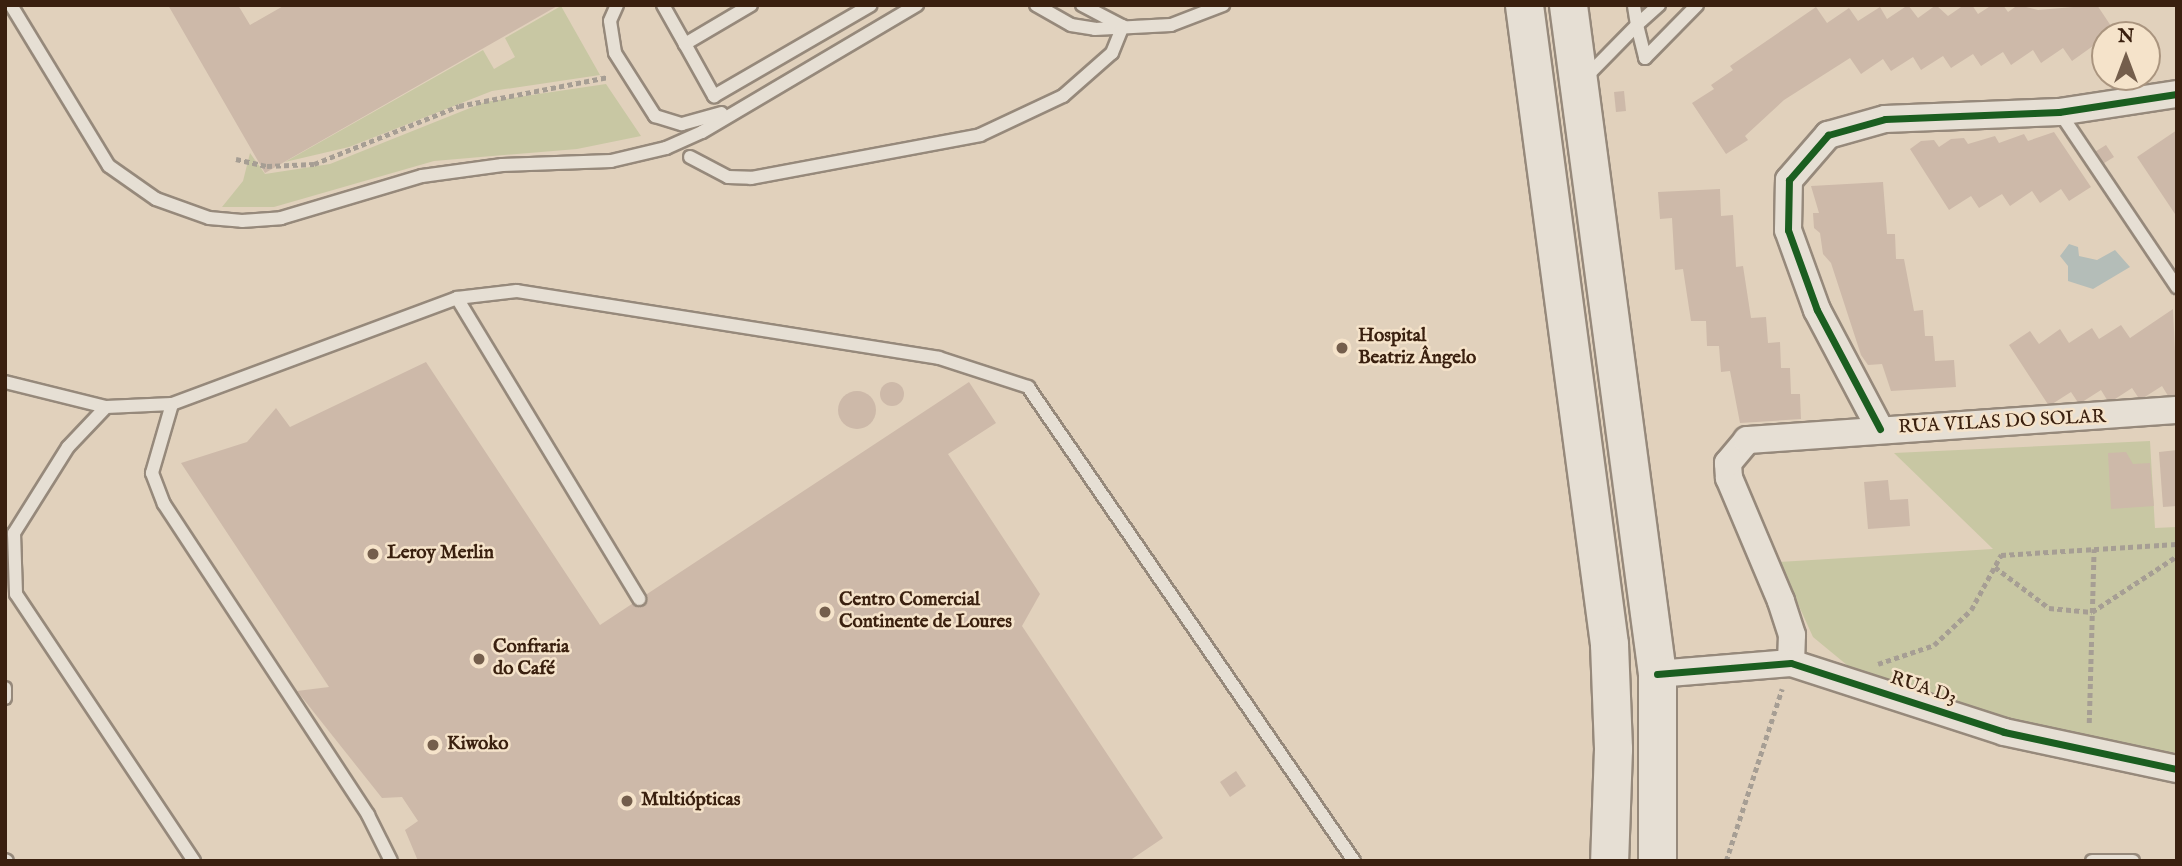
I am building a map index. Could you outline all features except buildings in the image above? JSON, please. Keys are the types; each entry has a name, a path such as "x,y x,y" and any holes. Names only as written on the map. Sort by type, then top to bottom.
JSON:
{"main road":[{"path":"1524,5 1609,644 1613,749 1609,861"},
{"path":"1568,5 1657,674 1657,861"}],"street":[{"name":"RUA VILAS DO SOLAR","path":"2177,94 2059,111 1885,119 1828,135 1789,180 1788,230 1813,299 1880,429 2177,410"},
{"path":"1791,663 1788,624 1731,488 1728,463 1738,447 1759,436 1880,429"},
{"name":"RUA D3","path":"1657,674 1791,663 2004,732 2088,753 2177,769"}],"lane":[{"path":"11,5 109,166 156,199 209,218 281,218 372,189 459,170 611,161 666,148 702,132 740,106 917,5"},
{"path":"617,5 609,36 645,104 667,122 694,123 740,106"},
{"path":"663,5 714,96 871,5"},
{"path":"685,44 751,5"},
{"path":"1036,5 1071,26 1171,26 1223,5"},
{"path":"1082,5 1123,26"},
{"path":"1634,5 1645,58 1697,5"},
{"path":"1579,84 1659,5"},
{"path":"690,158 728,177 751,178 980,135 1063,96 1112,53 1123,26"},
{"path":"2059,111 2177,286"},
{"path":"8,384 106,407 172,404 457,298 517,291 939,358 1028,387 1354,861"},
{"path":"457,298 639,599"},
{"path":"172,404 152,473 164,504 368,815 391,861"},
{"path":"106,407 68,447 14,533 16,594 194,861"},
{"path":"5,688 5,698"},
{"path":"2092,861 2133,861"}],"path":[{"path":"236,159 267,166 314,164 459,106 521,90 589,84 625,70"},
{"path":"1857,683 1878,664 1934,645 1971,610 2001,555 2177,544"},
{"path":"2088,753 2094,549"},
{"path":"1995,567 2049,608 2092,612 2177,556"},
{"path":"1726,861 1791,663"}],"green space":[{"path":"561,6 600,75 492,91 349,147 285,162 483,50 494,69 515,57 505,38"},
{"path":"606,84 641,136 577,149 434,161 274,207 222,207 243,181 250,153 265,174 330,164 485,102"},
{"path":"2150,441 2155,528 2177,527 2177,753 2099,743 1972,710 1853,670 1813,637 1779,562 1993,549 1894,453"}],"shaded area":[{"path":"2069,244 2078,247 2079,256 2097,260 2115,250 2130,267 2093,289 2068,281 2068,266 2060,256"}],"cycle path":[{"path":"1880,429 1817,310 1788,230 1789,180 1828,135 1885,119 2059,112 2177,94"},
{"path":"1657,674 1791,663 2004,732 2177,769"}],"place":[{"name":"Hospital Beatriz Ângelo","path":"1342,348"},
{"name":"Leroy Merlin","path":"373,554"},
{"name":"Centro Comercial Continente de Loures","path":"825,612"},
{"name":"Confraria do Café","path":"479,659"},
{"name":"Kiwoko","path":"433,745"},
{"name":"Multiópticas","path":"627,801"}]}
